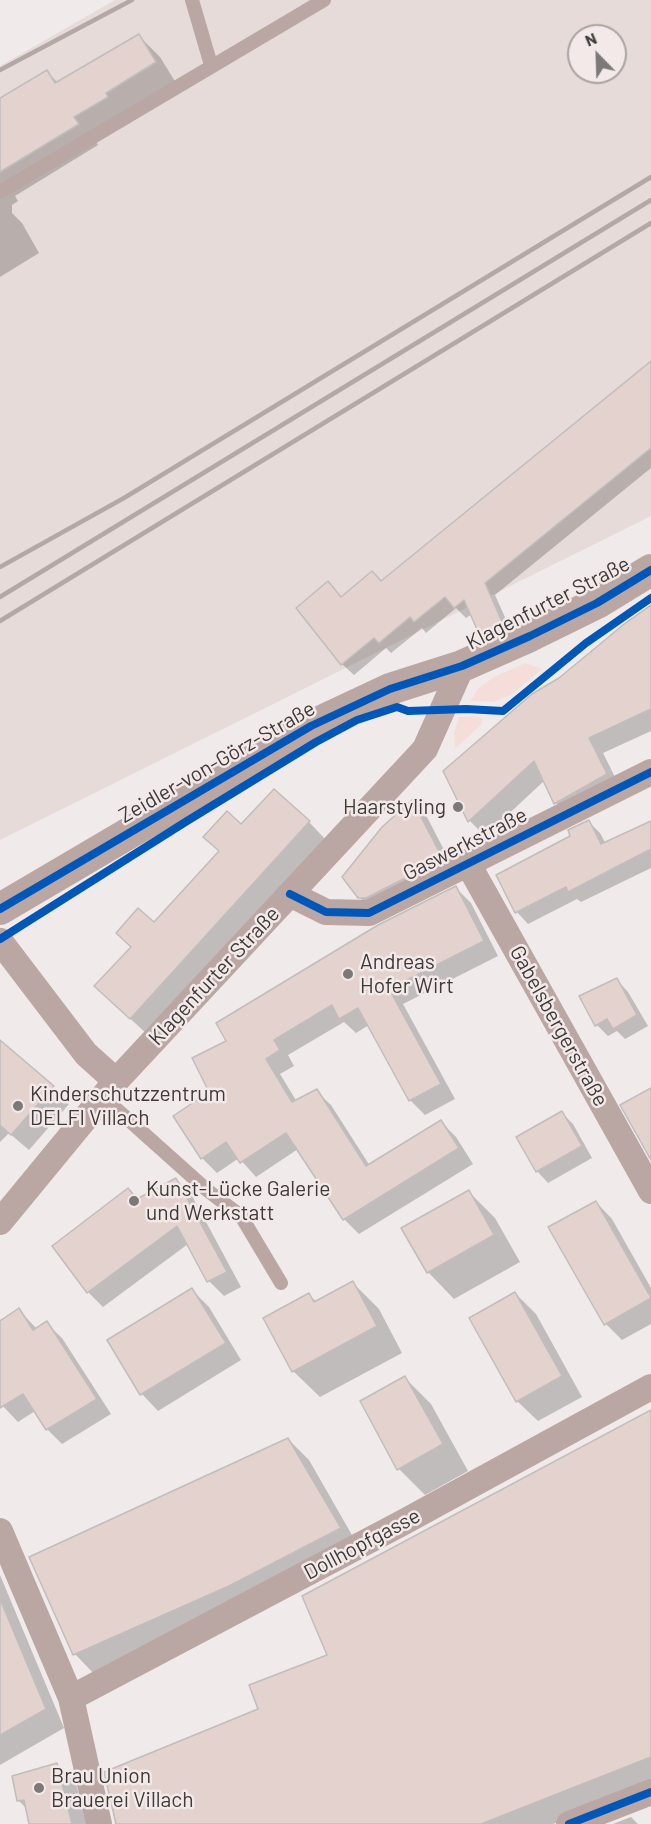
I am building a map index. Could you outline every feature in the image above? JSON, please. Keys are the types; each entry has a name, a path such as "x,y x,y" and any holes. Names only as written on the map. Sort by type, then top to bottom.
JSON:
{"street":[{"name":"Klagenfurter Straße","path":"0,1222 110,1089 425,749 462,666 597,603 651,570"},
{"name":"Zeidler-von-Görz-Straße","path":"0,909 311,726 390,689 462,666"},
{"name":"Gaswerkstraße","path":"290,894 326,912 369,913 651,772"},
{"name":"Gabelsbergerstraße","path":"467,862 651,1191"},
{"path":"0,941 110,1089"},
{"name":"Dollhopfgasse","path":"71,1698 651,1388"},
{"path":"0,1531 71,1698 99,1824"},
{"path":"568,1824 651,1792"}],"lane":[{"path":"192,0 211,65"},
{"path":"0,192 324,0"},
{"path":"110,1089 207,1190 242,1216 281,1283"}],"shaded area":[{"path":"115,0 651,0 651,516 0,840 0,66"},
{"path":"525,663 542,669 511,695 493,702 470,701 479,688 494,677"},
{"path":"459,717 482,718 482,724 455,749 454,733"}],"building":[{"path":"139,34 156,62 106,93 108,97 74,117 79,124 0,172 0,98 47,70 55,83"},
{"path":"651,361 651,448 485,583 503,624 479,634 464,600 454,608 445,597 414,622 410,617 379,643 374,638 341,665 296,608 328,581 341,597 372,571 381,581"},
{"path":"651,605 651,709 589,738 607,774 554,804 534,761 468,822 443,771 532,694 559,678"},
{"path":"274,789 310,821 130,1019 94,986 131,947 116,933 138,908 154,922 219,851 203,837 227,811 241,824"},
{"path":"412,800 443,859 366,898 358,898 342,877 382,827"},
{"path":"589,820 601,844 651,821 651,849 568,892 566,887 515,913 496,875 570,836 568,830"},
{"path":"456,886 484,941 389,989 441,1084 409,1101 358,1008 339,1019 332,1005 274,1040 280,1050 266,1059 292,1102 317,1089 366,1166 441,1120 459,1148 343,1220 286,1133 240,1163 226,1142 201,1159 173,1116 209,1092 192,1058 226,1041 216,1023 378,925"},
{"path":"617,978 637,1015 613,1029 607,1019 595,1026 579,996"},
{"name":"Kinderschutzzentrum DELFI Villach","path":"0,1040 54,1086 11,1135 0,1125"},
{"path":"651,1088 651,1160 620,1105"},
{"path":"562,1111 582,1146 536,1172 516,1137"},
{"path":"176,1178 227,1272 207,1282 177,1226 87,1293 52,1246 128,1188 137,1199"},
{"path":"469,1190 494,1235 427,1273 401,1228"},
{"path":"596,1201 651,1298 604,1325 548,1227"},
{"path":"353,1281 377,1326 292,1372 263,1318 309,1293 314,1302"},
{"path":"192,1288 226,1343 140,1395 107,1340"},
{"path":"515,1292 562,1376 516,1402 469,1318"},
{"path":"19,1308 33,1330 47,1321 97,1399 46,1430 23,1394 0,1408 0,1321"},
{"path":"405,1376 443,1444 397,1470 360,1401"},
{"path":"651,1410 651,1757 481,1824 116,1824 104,1772 258,1709 249,1685 327,1655 302,1596"},
{"path":"288,1438 341,1528 229,1586 73,1655 29,1557"},
{"path":"0,1599 46,1709 0,1735"},
{"name":"Brau Union Brauerei Villach","path":"57,1763 72,1824 29,1824 24,1800 17,1801 12,1776"}],"railway":[{"path":"0,70 132,0"},
{"path":"0,567 124,498 651,177"},
{"path":"0,597 651,200"},
{"path":"0,621 651,223"}],"cycle path":[{"path":"0,909 311,726 390,689 462,666 530,636 597,603 651,570"},
{"path":"0,939 187,821 316,742 357,720 397,707 408,711 466,709 503,711 586,643 651,598"},
{"path":"290,894 326,912 369,913 651,772"},
{"path":"569,1824 651,1792"}],"place":[{"name":"Haarstyling","path":"458,807"},
{"name":"Andreas Hofer Wirt","path":"348,974"},
{"name":"Kinderschutzzentrum DELFI Villach","path":"18,1106"},
{"name":"Kunst-Lücke Galerie und Werkstatt","path":"134,1201"},
{"name":"Brau Union Brauerei Villach","path":"39,1788"}]}
